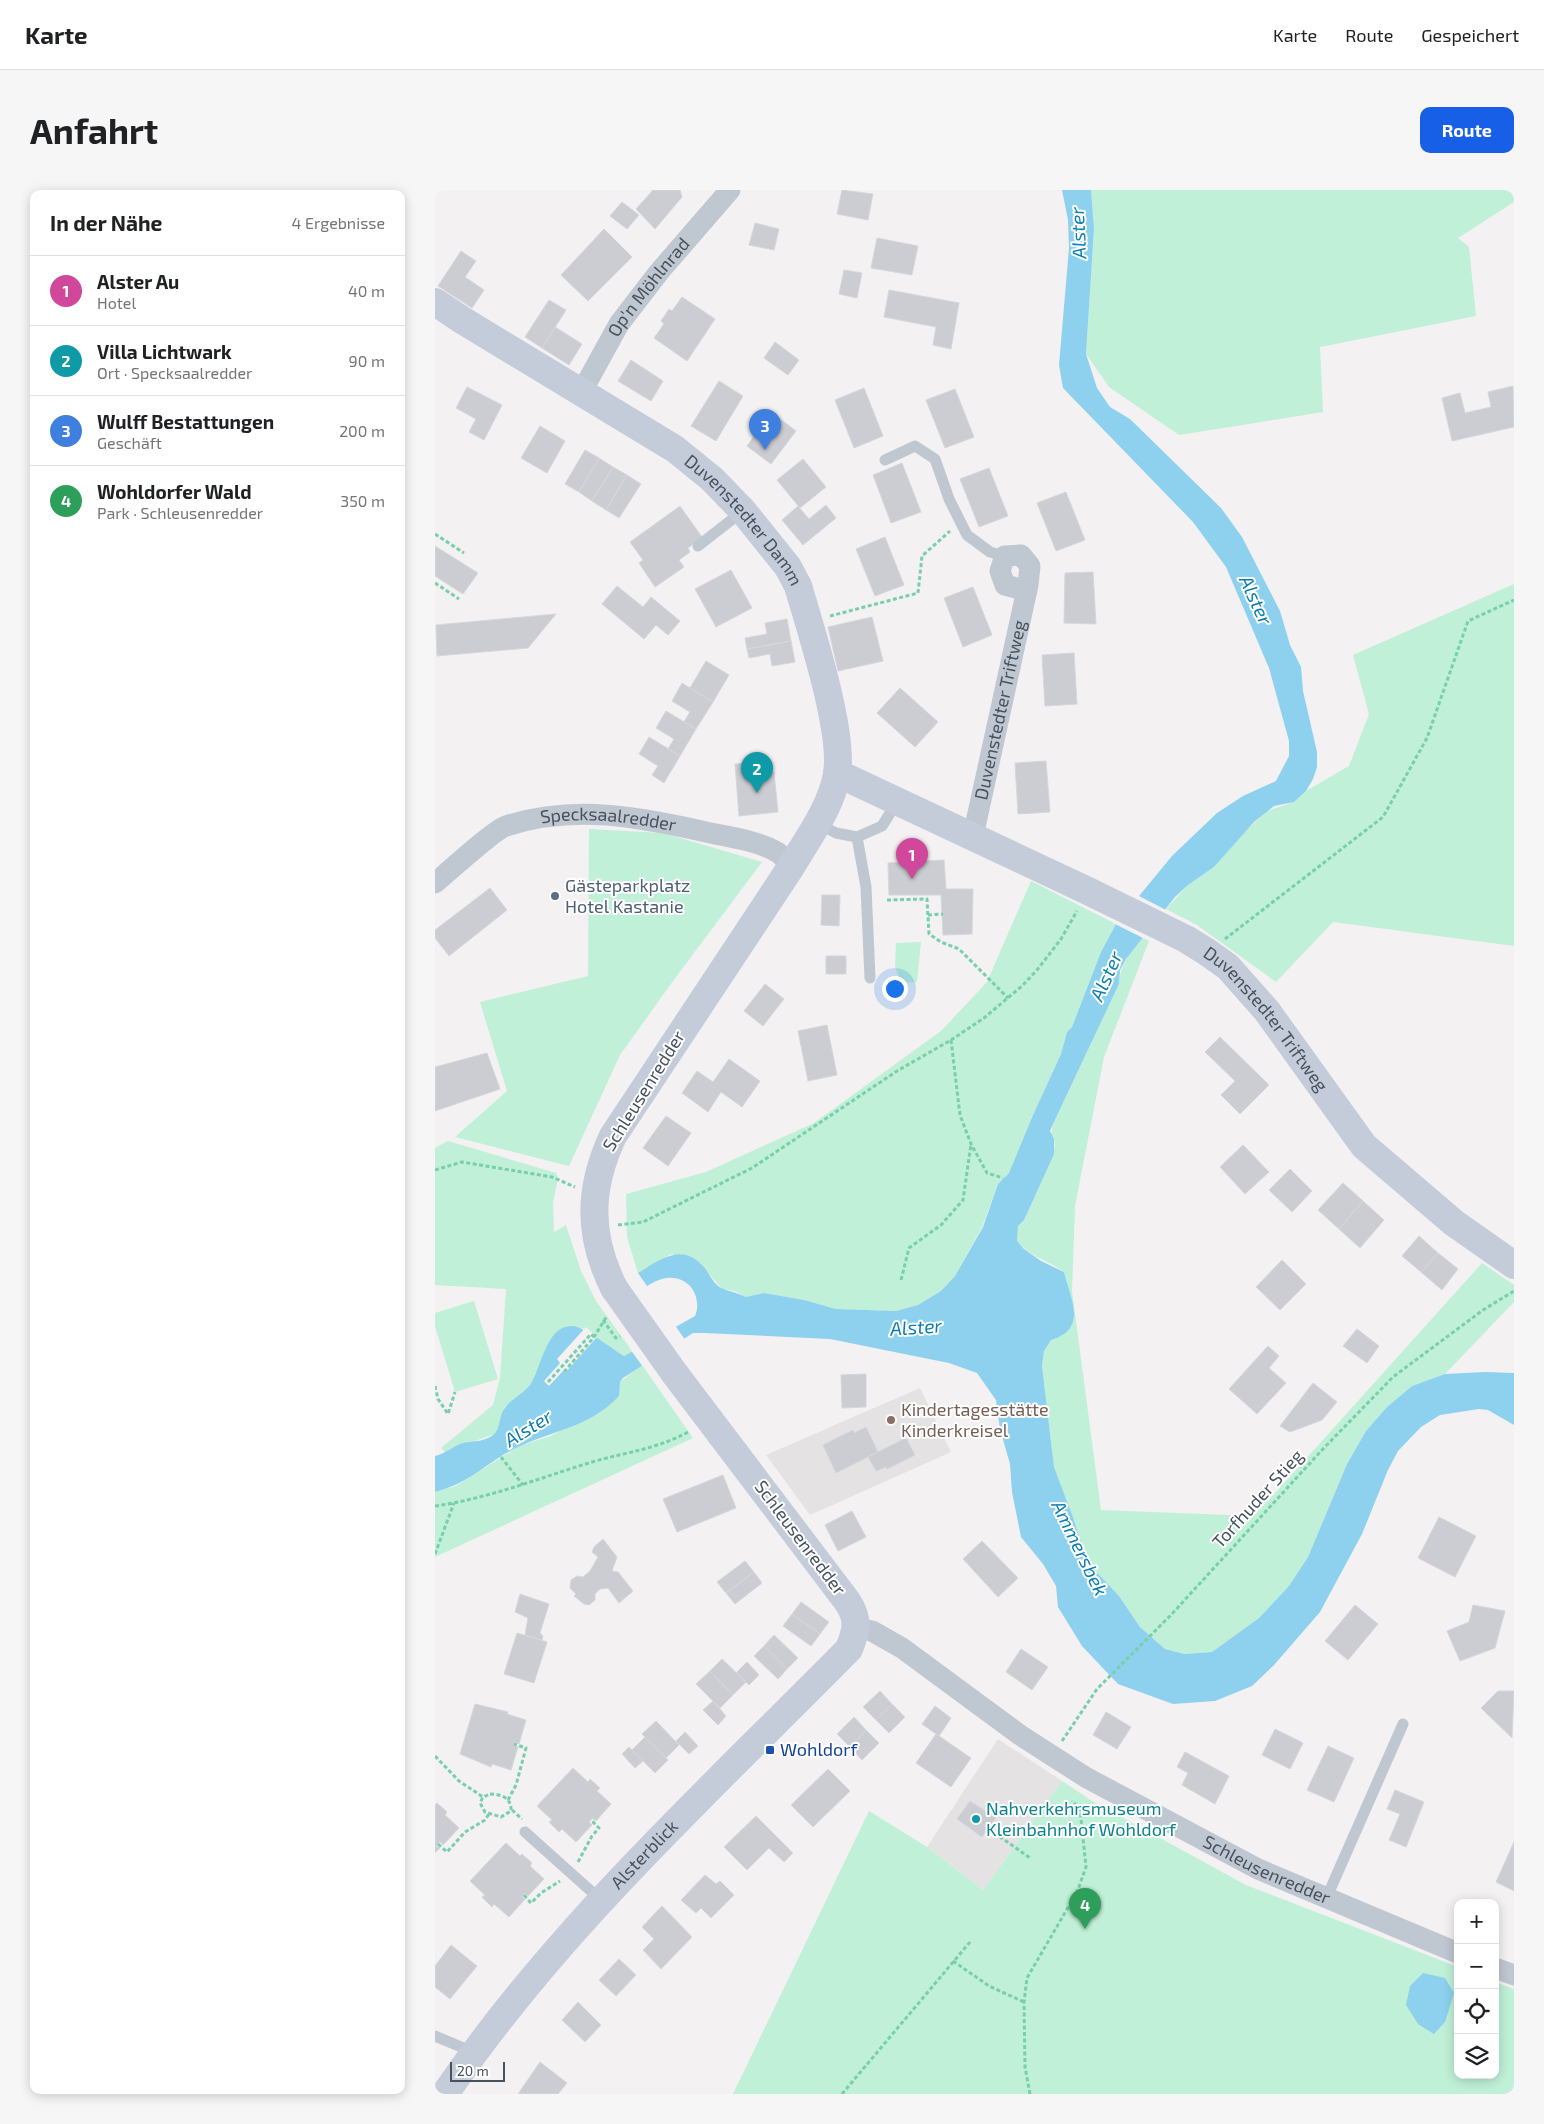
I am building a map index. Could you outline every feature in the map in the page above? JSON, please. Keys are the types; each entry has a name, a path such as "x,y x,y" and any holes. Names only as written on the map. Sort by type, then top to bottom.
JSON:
{"street":[{"name":"Op'n Möhlnrad","path":"581,393 619,324 659,272 731,190"},
{"name":"Duvenstedter Damm","path":"435,302 461,320 675,449 712,480 743,512 788,567 798,586 809,622 836,738 837,773 830,797 791,867"},
{"name":"Duvenstedter Triftweg","path":"973,836 1028,585 1029,566 1021,556 1005,556"},
{"name":"Duvenstedter Triftweg","path":"837,773 1092,892 1197,945 1228,967 1267,1011 1364,1146 1454,1223 1514,1265"},
{"name":"Specksaalredder","path":"435,883 504,826 561,815 601,814 647,819 757,844 777,851 791,867"},
{"name":"Schleusenredder","path":"791,867 613,1136 599,1171 593,1196 594,1228 602,1259 614,1288 675,1374 709,1416 850,1605 857,1619 857,1628 872,1631 902,1648 992,1715 1087,1778 1258,1870 1454,1951"},
{"name":"Alsterblick","path":"445,2094 473,2052 528,1984 602,1901 849,1648 857,1628"},
{"path":"1499,1970 1514,1976"}],"lane":[{"path":"885,460 915,446 935,459 949,499 967,535 990,552 1005,556"},
{"path":"698,546 743,512"},
{"path":"817,823 836,833 857,837 882,826 898,800"},
{"path":"857,837 866,887 870,978"},
{"path":"1326,1899 1403,1724"},
{"path":"525,1832 602,1901"},
{"path":"435,2036 473,2052"}],"path":[{"path":"809,622 918,593 922,556 939,539 961,524"},
{"path":"435,534 465,553"},
{"path":"435,583 459,599"},
{"path":"1197,945 1383,817 1427,738 1468,621 1514,600"},
{"path":"594,1228 643,1222 752,1168 897,1072 984,1018 1037,970 1061,939 1092,892"},
{"path":"887,900 927,899 929,934 941,942 959,949 1008,998"},
{"path":"928,915 943,914"},
{"path":"951,1040 960,1115 971,1144 987,1173 1003,1178"},
{"path":"901,1280 909,1248 941,1225 963,1200 971,1144"},
{"path":"435,1170 461,1162 552,1177 593,1196"},
{"name":"Torfhuder Stieg","path":"1054,1757 1064,1738 1097,1689 1170,1616 1321,1450 1393,1377 1483,1310 1514,1291"},
{"path":"564,1372 595,1337 603,1320 617,1338"},
{"path":"548,1382 591,1334 595,1337"},
{"path":"435,1386 438,1399 448,1414 455,1392"},
{"path":"435,1506 491,1496 594,1461 644,1450 689,1432 709,1416"},
{"path":"501,1457 523,1485"},
{"path":"435,1554 454,1503"},
{"path":"508,1800 516,1785 526,1748 514,1744"},
{"path":"435,1756 454,1776 483,1797 495,1794 508,1800 512,1808 501,1817 489,1814 481,1806 483,1797"},
{"path":"1029,2094 1025,2067 1024,2002 1027,1978 1077,1892 1086,1867 1080,1809 1072,1801"},
{"path":"438,1844 447,1852 465,1832 485,1820 489,1814"},
{"path":"989,1829 1030,1858"},
{"path":"842,2094 969,1942"},
{"path":"953,1961 989,1986 1024,2002"}],"shaded area":[{"name":"Kindertagesstätte Kinderkreisel","path":"920,1388 951,1452 810,1515 766,1455"},
{"path":"998,1739 1062,1781 983,1890 927,1847"}],"green space":[{"path":"1091,190 1514,190 1514,202 1458,238 1469,247 1476,316 1320,347 1323,412 1179,435 1109,387 1086,354 1094,229"},
{"path":"1514,584 1514,946 1333,922 1276,982 1197,925 1166,909 1188,885 1214,867 1236,840 1267,811 1294,802 1306,791 1349,766 1369,714 1353,655"},
{"path":"589,829 663,833 762,862 620,1055 569,1166 455,1137 507,1091 480,1002 588,976"},
{"path":"1031,881 1116,924 1101,952 1072,1027 1067,1032 1061,1054 1009,1173 998,1184 982,1227 955,1276 941,1291 918,1305 896,1311 836,1309 804,1300 764,1293 746,1297 735,1291 722,1289 700,1263 671,1254 638,1273 627,1237 626,1194 706,1172 814,1123 941,1031 987,982"},
{"path":"1143,938 1149,941 1104,1057 1075,1206 1072,1291 1101,1510 1253,1516 1482,1263 1514,1285 1514,1302 1445,1374 1412,1386 1387,1407 1366,1431 1347,1464 1308,1557 1289,1586 1259,1618 1212,1652 1183,1654 1165,1649 1140,1627 1119,1596 1088,1563 1054,1467 1042,1366 1044,1351 1051,1340 1070,1329 1073,1321 1073,1303 1064,1272 1033,1255 1017,1241 1018,1226 1024,1220 1055,1146 1054,1139 1051,1136 1053,1124 1119,984 1121,970 1130,953"},
{"path":"921,942 917,982 901,983 895,966 896,943"},
{"path":"448,1141 556,1173 558,1179 553,1202 554,1232 566,1225 581,1271 596,1301 632,1351 624,1356 583,1328 549,1341 536,1376 526,1390 505,1407 500,1424 494,1434 445,1452 441,1448 493,1405 500,1378 506,1289 435,1285 435,1148"},
{"path":"474,1301 498,1379 455,1392 435,1326 435,1313"},
{"path":"642,1365 693,1438 435,1557 435,1492 456,1486 519,1446 551,1436 619,1396 620,1382"},
{"path":"1062,1781 1092,1801 1246,1885 1454,1965 1454,2079 1499,2079 1499,1983 1514,1989 1514,2094 733,2094 869,1811 927,1847 983,1890"}],"water":[{"path":"1062,190 1091,190 1094,229 1086,354 1097,388 1110,407 1130,419 1221,508 1242,537 1280,611 1290,645 1301,667 1303,691 1317,752 1317,767 1306,791 1294,802 1274,806 1254,822 1214,867 1188,885 1175,897 1126,959 1120,970 1119,984 1050,1131 1054,1139 1054,1154 1024,1220 1018,1226 1017,1241 1024,1249 1041,1261 1064,1272 1073,1303 1073,1321 1070,1329 1051,1340 1044,1351 1042,1366 1054,1467 1088,1563 1119,1596 1140,1627 1165,1649 1184,1654 1212,1652 1259,1618 1289,1586 1308,1557 1347,1464 1366,1431 1387,1407 1412,1386 1445,1374 1514,1373 1514,1425 1488,1410 1479,1409 1440,1415 1421,1427 1398,1451 1388,1470 1362,1534 1320,1612 1274,1665 1252,1686 1215,1701 1173,1704 1118,1684 1082,1646 1058,1607 1056,1586 1043,1564 1021,1537 1012,1492 1010,1464 1000,1429 996,1400 977,1373 949,1363 830,1339 693,1333 623,1378 620,1382 619,1396 596,1415 571,1427 518,1447 459,1483 435,1492 435,1456 463,1443 488,1438 495,1433 503,1411 510,1402 530,1385 550,1340 563,1328 577,1327 598,1338 624,1356 695,1316 697,1310 696,1297 694,1291 685,1282 680,1279 666,1278 647,1286 638,1273 661,1259 677,1254 693,1258 703,1266 718,1286 746,1297 764,1293 804,1300 836,1309 896,1311 918,1305 941,1291 955,1276 983,1227 998,1184 1009,1173 1061,1054 1067,1032 1072,1027 1101,952 1116,924 1172,856 1217,813 1243,796 1276,781 1289,756 1289,741 1269,668 1226,567 1193,522 1063,388 1059,365 1069,248 1068,220"},
{"path":"1423,1973 1445,1978 1454,1993 1445,2022 1434,2034 1418,2024 1406,2005 1410,1986"}],"pier":[{"path":"1137,895 1168,911 1145,939 1113,923"},
{"path":"674,1324 686,1341 643,1367 630,1349"},
{"path":"586,1327 597,1337 565,1373 563,1371 549,1386 544,1381 560,1363 557,1359"}],"building":[{"path":"653,190 680,190 682,197 655,229 636,209"},
{"path":"842,190 873,194 868,220 837,214"},
{"path":"622,202 639,215 627,229 610,216"},
{"path":"755,223 779,229 774,250 749,245"},
{"path":"604,229 632,257 588,301 561,275"},
{"path":"877,238 918,246 912,275 871,268"},
{"path":"461,251 476,261 465,277 484,290 472,308 438,286"},
{"path":"844,270 862,273 857,298 839,294"},
{"path":"889,290 959,303 951,349 933,345 936,327 884,317"},
{"path":"682,297 715,319 687,361 654,338 664,324 661,321 669,309 672,311"},
{"path":"549,300 566,310 542,348 525,337"},
{"path":"555,327 582,344 569,365 542,348"},
{"path":"775,342 799,360 788,375 764,358"},
{"path":"631,360 663,381 651,401 618,381"},
{"path":"719,381 743,396 716,441 691,426"},
{"path":"1513,386 1514,427 1452,441 1442,398 1460,393 1465,413 1491,407 1488,392"},
{"path":"467,387 502,405 484,440 469,432 476,419 456,408"},
{"path":"864,388 883,436 854,448 835,400"},
{"path":"955,389 974,437 945,448 926,400"},
{"path":"771,412 796,431 771,464 747,446"},
{"path":"540,426 565,441 547,473 521,458"},
{"path":"585,450 599,458 579,492 565,484"},
{"path":"599,458 613,467 592,501 579,492"},
{"path":"803,459 826,487 800,508 777,480"},
{"path":"902,463 921,512 891,523 873,475"},
{"path":"613,467 627,475 606,510 592,501"},
{"path":"989,468 1008,516 979,527 960,479"},
{"path":"627,475 641,484 619,518 606,510"},
{"path":"1066,492 1085,540 1056,551 1037,503"},
{"path":"826,505 836,518 803,545 782,520 798,506 809,519"},
{"path":"680,506 702,537 688,548 690,552 679,560 684,567 655,587 639,563 643,560 630,542"},
{"path":"885,537 904,585 875,596 856,549"},
{"path":"435,546 478,573 463,594 435,576"},
{"path":"731,570 752,608 716,627 695,589"},
{"path":"1093,572 1096,624 1064,623 1065,573"},
{"path":"617,586 643,607 651,597 680,621 668,635 656,625 644,639 602,604"},
{"path":"973,587 992,635 963,647 944,598"},
{"path":"556,614 528,648 437,656 436,625"},
{"path":"872,617 883,661 838,671 828,627"},
{"path":"787,619 791,641 747,649 745,638 767,634 765,623"},
{"path":"791,641 795,662 772,666 770,654 749,658 747,649"},
{"path":"1074,653 1077,704 1045,706 1042,655"},
{"path":"706,661 729,675 713,702 690,688"},
{"path":"682,683 713,702 696,729 684,722 690,712 672,701"},
{"path":"900,688 938,722 915,747 877,713"},
{"path":"666,711 696,729 680,756 668,749 674,739 656,728"},
{"path":"649,737 680,756 664,783 652,775 658,766 639,754"},
{"path":"1046,761 1050,812 1018,814 1015,763"},
{"path":"753,763 754,774 774,772 778,812 739,816 735,764"},
{"path":"944,860 946,889 973,889 972,934 943,935 941,895 889,895 888,863"},
{"path":"490,888 507,910 449,956 435,938 435,930"},
{"path":"822,895 840,895 839,926 821,925"},
{"path":"826,956 846,956 846,974 826,974"},
{"path":"765,984 784,999 763,1026 744,1011"},
{"path":"827,1025 837,1075 808,1081 798,1031"},
{"path":"1220,1037 1269,1085 1240,1114 1221,1095 1235,1081 1205,1052"},
{"path":"487,1053 500,1089 435,1111 435,1067"},
{"path":"729,1059 760,1081 742,1107 721,1092 708,1112 682,1093 697,1071 713,1082"},
{"path":"666,1116 691,1133 668,1166 643,1148"},
{"path":"1243,1145 1269,1172 1245,1194 1220,1167"},
{"path":"1290,1169 1312,1191 1292,1212 1269,1190"},
{"path":"1343,1183 1363,1201 1339,1229 1318,1210"},
{"path":"1363,1201 1384,1220 1360,1248 1339,1229"},
{"path":"1419,1236 1438,1253 1421,1272 1402,1256"},
{"path":"1438,1253 1458,1269 1442,1290 1421,1272"},
{"path":"1282,1260 1306,1284 1280,1310 1256,1287"},
{"path":"1357,1329 1379,1346 1367,1363 1343,1346"},
{"path":"1268,1346 1279,1356 1269,1368 1286,1383 1257,1414 1229,1389"},
{"path":"866,1374 866,1407 842,1408 841,1375"},
{"path":"1313,1383 1337,1402 1322,1420 1290,1432 1280,1426"},
{"path":"866,1427 878,1452 836,1473 823,1445 853,1430 854,1433"},
{"path":"906,1438 915,1455 887,1469 886,1467 876,1471 868,1457"},
{"path":"723,1475 736,1508 677,1532 663,1499"},
{"path":"852,1511 866,1537 838,1551 825,1525"},
{"path":"1439,1517 1476,1536 1455,1577 1418,1558"},
{"path":"603,1539 617,1557 612,1571 618,1572 633,1591 619,1603 608,1588 600,1589 595,1594 595,1600 589,1605 584,1604 574,1596 576,1594 570,1588 571,1580 577,1576 583,1577 590,1571 598,1557 592,1552 594,1547"},
{"path":"982,1541 1018,1578 998,1597 963,1559"},
{"path":"745,1561 754,1572 726,1593 717,1582"},
{"path":"754,1572 762,1583 735,1604 726,1593"},
{"path":"520,1594 549,1604 540,1633 543,1636 542,1640 525,1635 528,1618 515,1612"},
{"path":"801,1602 829,1622 820,1634 792,1614"},
{"path":"1355,1605 1378,1624 1348,1660 1325,1641"},
{"path":"1473,1605 1505,1611 1495,1648 1460,1661 1447,1631 1469,1622"},
{"path":"792,1614 820,1634 811,1646 783,1626"},
{"path":"517,1633 547,1642 534,1683 504,1674"},
{"path":"774,1635 798,1658 787,1669 764,1646"},
{"path":"764,1646 787,1669 778,1679 754,1656"},
{"path":"1021,1649 1048,1667 1032,1690 1006,1672"},
{"path":"722,1659 746,1682 733,1695 710,1671"},
{"path":"747,1662 759,1675 749,1685 736,1673"},
{"path":"710,1671 733,1695 720,1708 696,1684"},
{"path":"880,1691 892,1704 876,1720 863,1707"},
{"path":"1498,1691 1514,1691 1512,1738 1481,1708"},
{"path":"713,1701 726,1716 718,1725 703,1710"},
{"path":"475,1704 508,1712 507,1714 526,1720 519,1744 515,1742 514,1744 518,1747 511,1770 492,1764 491,1767 460,1754"},
{"path":"892,1704 905,1717 889,1733 876,1720"},
{"path":"935,1706 951,1718 939,1736 922,1724"},
{"path":"1106,1712 1131,1727 1117,1749 1093,1735"},
{"path":"854,1717 866,1730 850,1747 837,1734"},
{"path":"656,1721 679,1745 666,1758 642,1734"},
{"path":"1275,1729 1303,1743 1290,1769 1262,1755"},
{"path":"866,1730 879,1743 862,1760 850,1747"},
{"path":"685,1732 698,1746 689,1754 676,1741"},
{"path":"936,1734 971,1758 951,1787 916,1763"},
{"path":"645,1737 668,1760 655,1773 632,1750"},
{"path":"1328,1746 1354,1758 1334,1802 1307,1790"},
{"path":"629,1747 643,1761 635,1768 622,1754"},
{"path":"1185,1752 1229,1776 1215,1804 1182,1785 1188,1773 1177,1767"},
{"path":"573,1768 588,1782 590,1779 600,1788 597,1791 611,1804 596,1821 592,1818 589,1822 592,1825 576,1842 562,1829 559,1832 549,1822 552,1820 537,1806"},
{"path":"828,1769 850,1791 813,1827 791,1805"},
{"path":"1395,1790 1424,1802 1406,1847 1389,1840 1400,1814 1387,1809"},
{"name":"Nahverkehrsmuseum Kleinbahnhof Wohldorf","path":"970,1801 996,1818 982,1837 957,1819"},
{"path":"437,1803 447,1812 445,1815 459,1828 443,1845 440,1842 436,1846 440,1848 435,1853 435,1805"},
{"path":"756,1816 793,1853 784,1862 769,1848 747,1870 724,1847"},
{"path":"1514,1842 1514,1891 1496,1882"},
{"path":"506,1843 520,1856 522,1854 532,1863 530,1866 544,1879 528,1896 525,1893 522,1897 525,1899 509,1917 494,1904 492,1907 482,1897 485,1895 470,1881"},
{"path":"705,1875 716,1884 720,1881 734,1895 711,1918 701,1908 696,1913 681,1900"},
{"path":"662,1906 692,1937 661,1969 643,1950 654,1939 642,1927"},
{"path":"451,1945 477,1966 450,1999 435,1987 435,1966"},
{"path":"619,1959 636,1975 616,1996 599,1980"},
{"path":"578,2002 601,2025 585,2042 562,2020"},
{"path":"540,2062 567,2083 558,2094 518,2094"}],"place":[{"name":"Wulff Bestattungen","path":"765,450"},
{"name":"Villa Lichtwark","path":"757,793"},
{"name":"Alster Au","path":"912,879"},
{"name":"Gästeparkplatz Hotel Kastanie","path":"555,896"},
{"name":"Kindertagesstätte Kinderkreisel","path":"891,1420"},
{"name":"Wohldorf","path":"770,1750"},
{"name":"Nahverkehrsmuseum Kleinbahnhof Wohldorf","path":"976,1819"},
{"name":"Wohldorfer Wald","path":"1085,1929"}],"water label":[{"name":"Alster","path":"1078,233"},
{"name":"Alster","path":"1256,600"},
{"name":"Alster","path":"1106,976"},
{"name":"Alster","path":"916,1327"},
{"name":"Alster","path":"528,1428"},
{"name":"Ammersbek","path":"1080,1548"}]}
